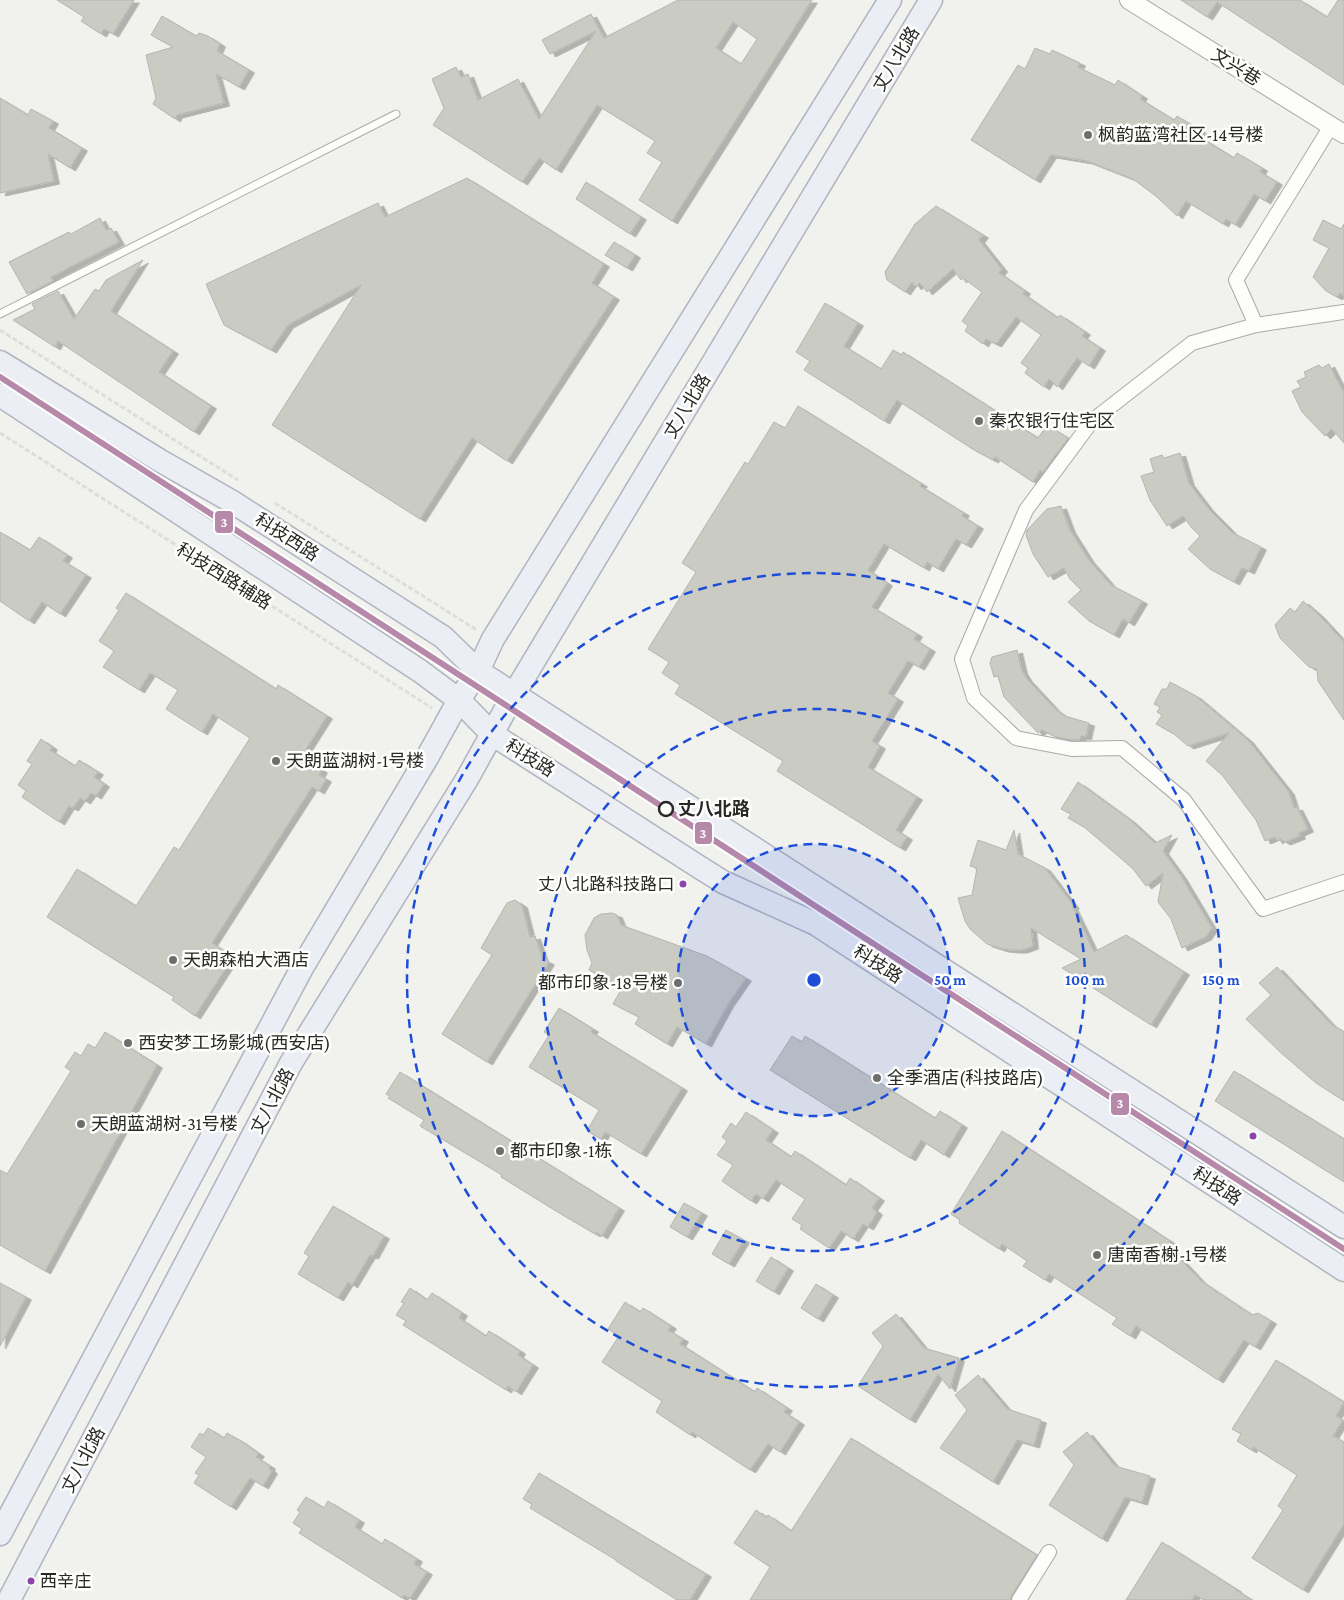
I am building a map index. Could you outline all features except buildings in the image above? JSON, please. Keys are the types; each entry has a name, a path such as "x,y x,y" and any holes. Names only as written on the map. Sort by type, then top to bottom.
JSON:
{"main road":[{"name":"丈八北路","path":"0,1534 303,966 428,756 453,710 478,671 492,639 890,0"},
{"name":"丈八北路","path":"9,1600 291,1063 467,780 514,694 931,0"},
{"name":"科技西路","path":"0,362 159,460 231,501 443,637 478,671 514,694"},
{"path":"0,396 420,671 453,710"},
{"name":"科技路","path":"514,694 1344,1227"},
{"name":"科技路","path":"453,710 723,882 816,924 1344,1270"}],"street":[{"name":"文兴巷","path":"1129,0 1337,130"},
{"path":"1256,325 1236,280 1337,130"},
{"path":"1344,312 1256,325 1192,343 1092,421 1026,510 962,659 974,698 1016,738 1072,749 1122,748 1184,800 1263,909 1344,882"},
{"path":"1019,1600 1049,1552"}],"lane":[{"path":"0,314 396,114"}],"path":[{"name":"科技西路辅路","path":"0,433 453,710"}],"transit line":[{"name":"3","path":"0,377 1344,1249"}],"place":[{"name":"枫韵蓝湾社区-14号楼","path":"1088,135"},
{"name":"秦农银行住宅区","path":"979,421"},
{"name":"天朗蓝湖树-1号楼","path":"276,761"},
{"name":"丈八北路","path":"666,809"},
{"name":"丈八北路科技路口","path":"683,884"},
{"name":"天朗森柏大酒店","path":"173,960"},
{"name":"都市印象-18号楼","path":"678,983"},
{"name":"西安梦工场影城(西安店)","path":"128,1043"},
{"name":"全季酒店(科技路店)","path":"877,1078"},
{"name":"天朗蓝湖树-31号楼","path":"81,1124"},
{"name":"都市印象-1栋","path":"500,1151"},
{"name":"唐南香榭-1号楼","path":"1097,1255"},
{"name":"西辛庄","path":"31,1581"}]}
